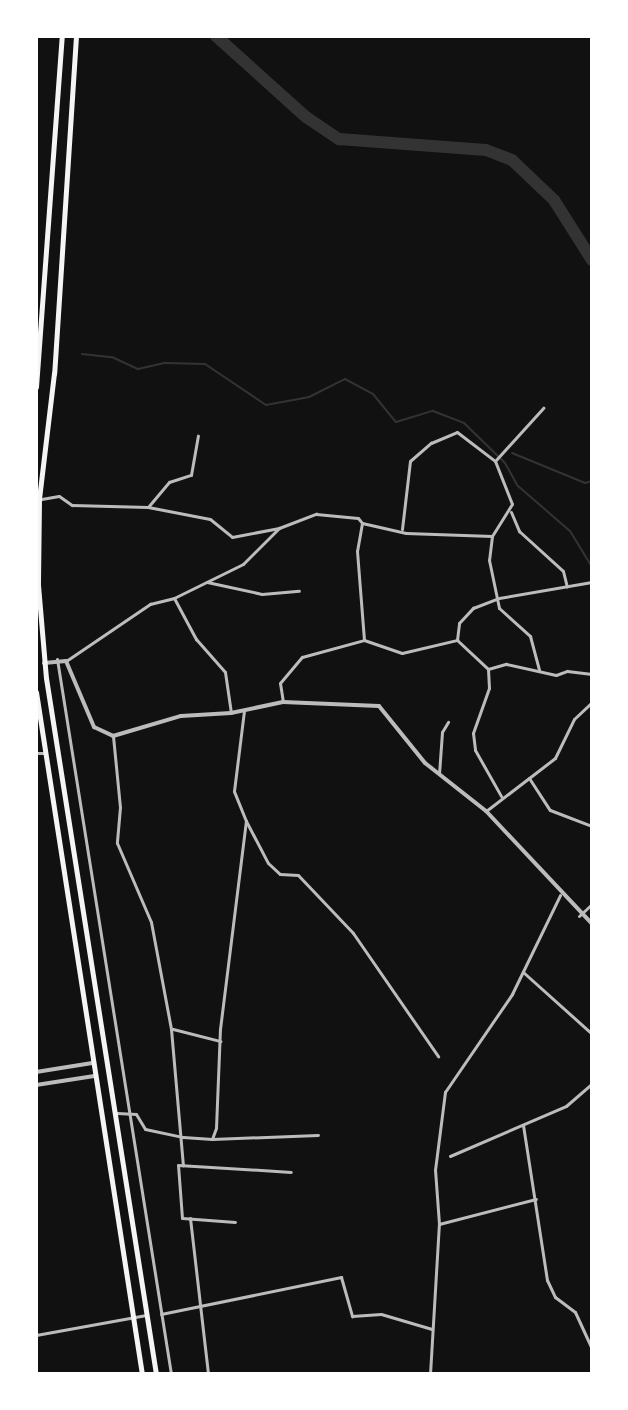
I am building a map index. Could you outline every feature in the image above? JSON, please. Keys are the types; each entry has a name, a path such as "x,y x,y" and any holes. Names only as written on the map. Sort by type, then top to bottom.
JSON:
{"main road":[{"path":"36,387 62,36"},
{"path":"76,37 54,373 38,500 44,663 156,1374"},
{"path":"36,692 142,1374"}],"street":[{"path":"497,458 543,408"},
{"path":"402,529 410,461 431,443 457,432 497,458 519,531 563,571 567,587"},
{"path":"148,507 169,482 191,475 198,436"},
{"path":"38,500 59,496 72,505 148,507 210,519 232,537 279,528 316,514 358,518 362,523 402,529 492,536"},
{"path":"511,512 492,536 489,560 499,608 530,636 539,670"},
{"path":"362,523 357,551 364,640"},
{"path":"44,663 57,659 66,661 150,604 174,598 243,564 279,528"},
{"path":"207,582 262,594 299,591"},
{"path":"457,640 463,617 498,599 592,582"},
{"path":"174,598 196,639 225,672 231,713"},
{"path":"283,702 280,683 294,663 364,640 402,653 457,640"},
{"path":"457,640 488,669 489,688 473,733 475,750 501,796"},
{"path":"57,659 171,1374"},
{"path":"66,661 94,727 113,736 181,716 231,713 283,702 379,706 439,774 486,811 579,916 592,924"},
{"path":"488,669 506,664 592,674"},
{"path":"486,811 501,796 555,758 574,719 592,702"},
{"path":"244,711 234,791 268,863 280,874 298,875 353,933 438,1056"},
{"path":"439,774 443,764 442,732 448,722"},
{"path":"113,736 120,807 117,843 151,922 171,1029 183,1137 183,1165"},
{"path":"36,753 45,753"},
{"path":"529,778 550,810 592,826"},
{"path":"212,1139 220,1041 246,821"},
{"path":"430,1374 439,1224 435,1170 445,1092 523,972 560,895"},
{"path":"579,916 592,904"},
{"path":"523,972 592,1034"},
{"path":"171,1029 220,1041"},
{"path":"36,1072 92,1063"},
{"path":"36,1085 94,1076"},
{"path":"450,1156 581,1098 592,1085"},
{"path":"117,1113 136,1114 145,1129 183,1137 212,1139 318,1135"},
{"path":"523,1125 547,1280 555,1297 575,1312 592,1349"},
{"path":"235,1222 182,1218 178,1165 291,1172"},
{"path":"439,1224 536,1199"},
{"path":"190,1218 208,1374"},
{"path":"161,1314 341,1277 352,1316 381,1314 433,1329"},
{"path":"36,1335 146,1315"}],"waterway":[{"path":"216,36 306,117 339,139 486,150 512,160 554,200 592,260"},
{"path":"82,354 112,357 138,369 165,363 205,364 266,405 309,397 345,379 373,394 396,422 433,411 464,423 505,463 518,486 570,531 592,567"},
{"path":"512,453 585,483 592,481"}]}
